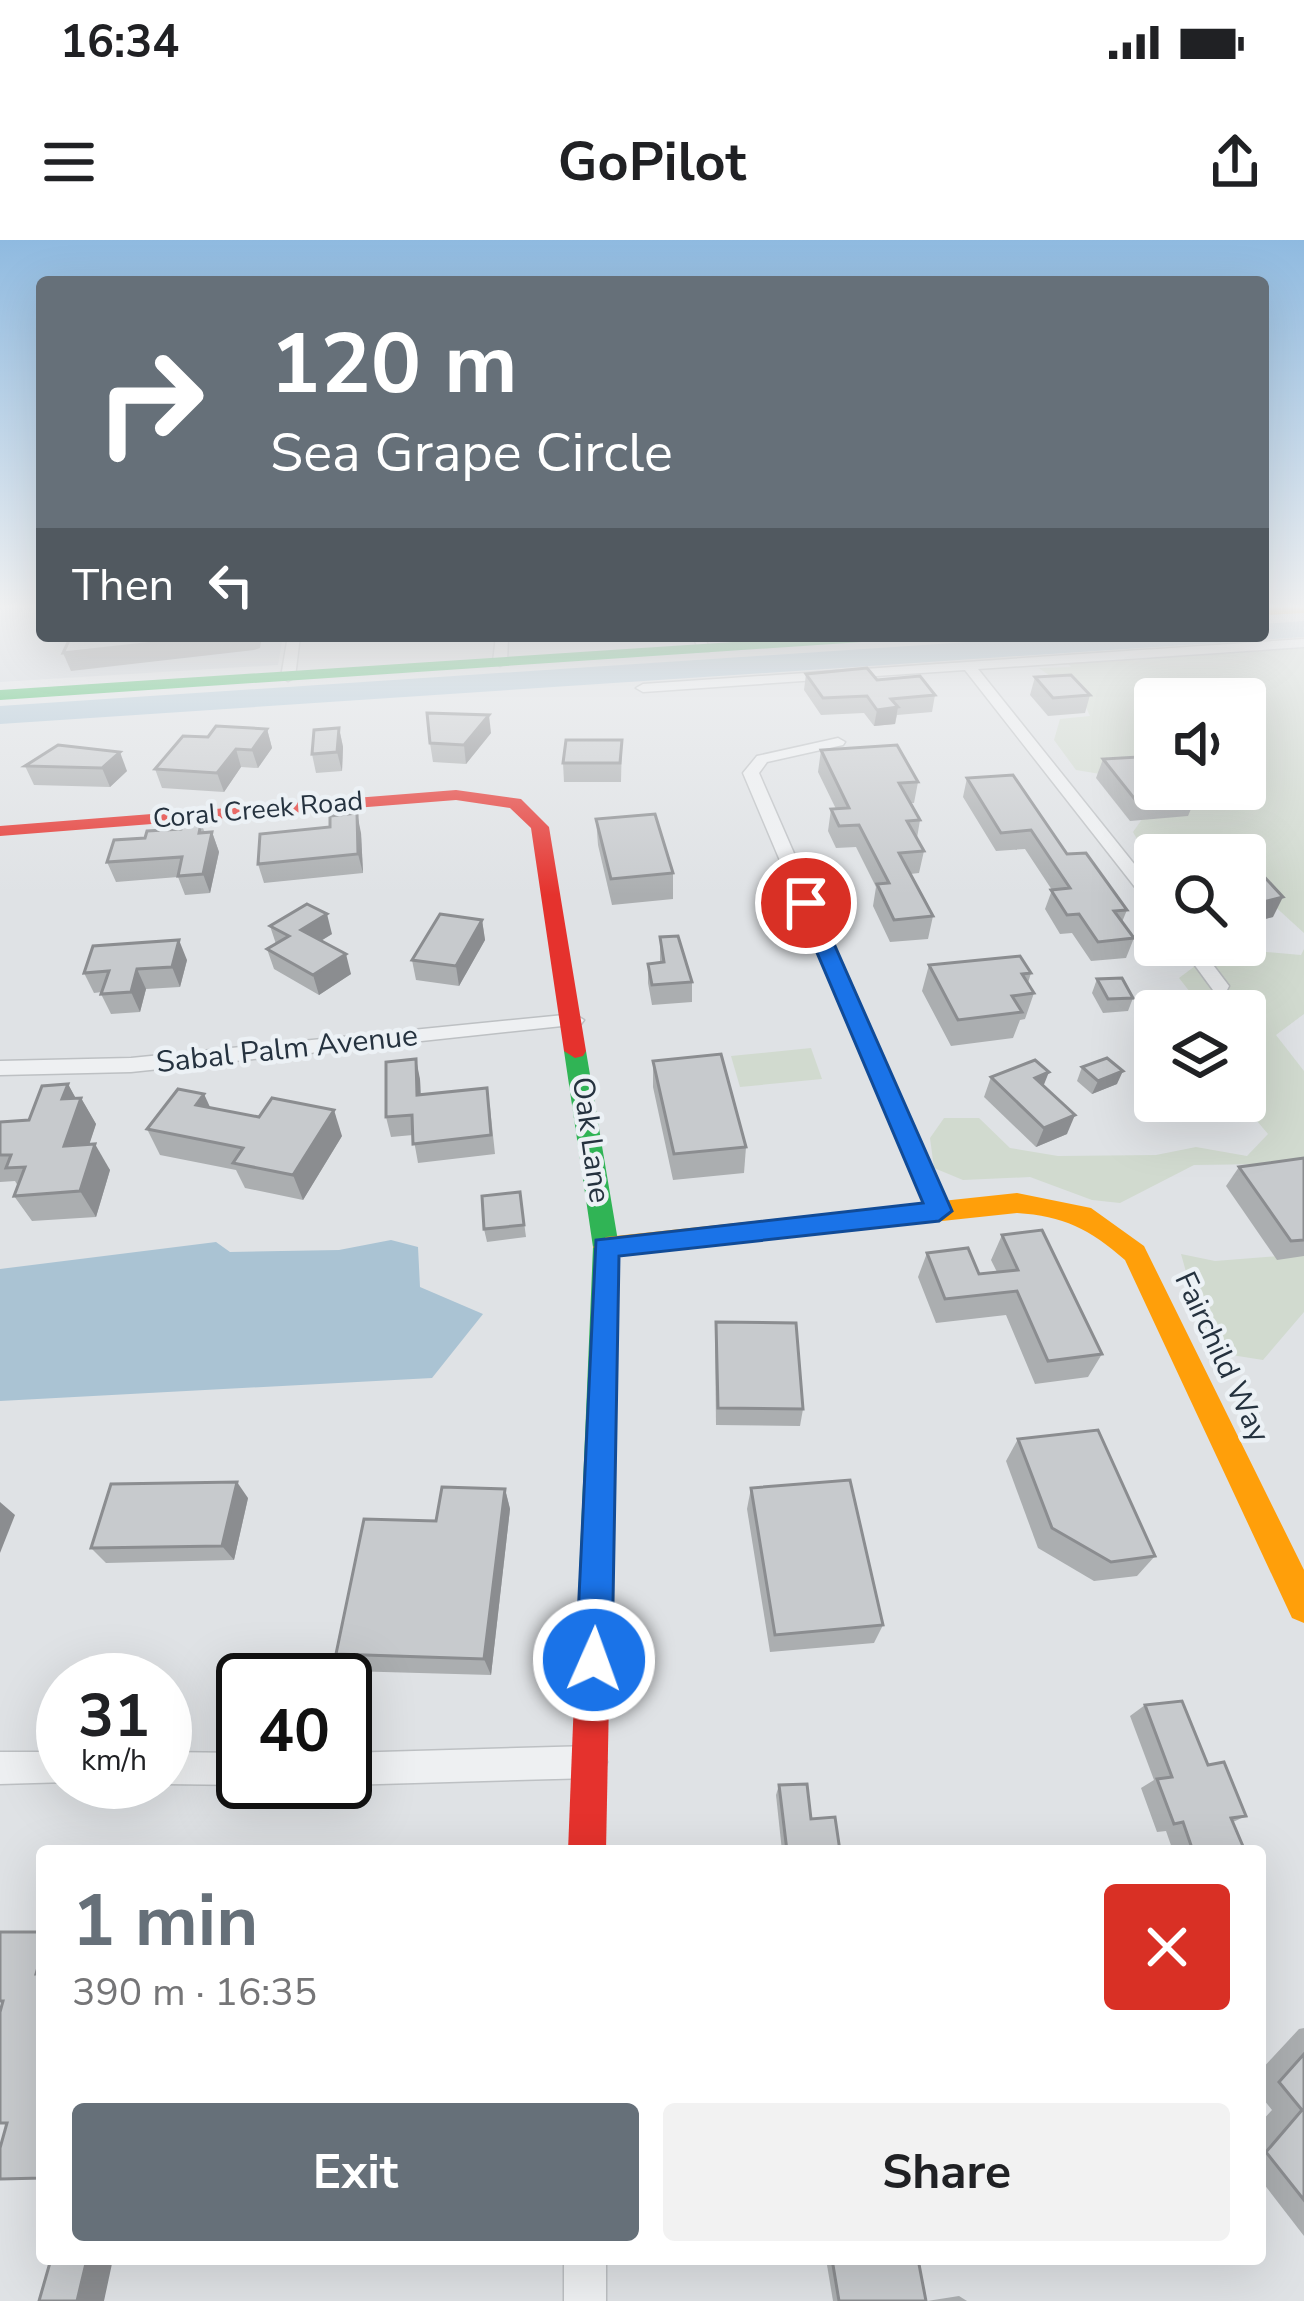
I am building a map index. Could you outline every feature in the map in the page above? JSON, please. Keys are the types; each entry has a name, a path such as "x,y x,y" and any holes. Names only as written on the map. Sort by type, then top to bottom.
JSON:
{"street":[{"path":"998,703 1134,874"},
{"path":"606,1247 939,1211 751,773 762,759 838,742"},
{"name":"Coral Creek Road","path":"0,831 438,796 515,802"},
{"name":"Oak Lane","path":"515,802 529,812 543,836 606,1247 587,1845"},
{"path":"1205,966 1220,986"},
{"name":"Sabal Palm Avenue","path":"0,1068 131,1065 574,1020"},
{"name":"Fairchild Way","path":"939,1211 1048,1204 1093,1215 1142,1263 1304,1606"},
{"path":"372,1768 591,1762"},
{"path":"0,1768 36,1768"},
{"path":"585,2265 585,2301"}],"shaded area":[{"path":"1084,703 1134,703 1134,780 1076,770 1054,740 1060,719 1090,716"},
{"path":"1266,703 1304,703 1304,933 1266,898 1266,834 1133,832 1148,810 1266,810"},
{"path":"1304,949 1304,1014 1276,1035 1304,1071 1304,1176 1266,1164 1194,1165 1120,1203 1092,1200 1030,1177 963,1180 934,1168 930,1138 944,1118 979,1118 1010,1148 1058,1156 1156,1155 1196,1147 1247,1156 1268,1134 1258,1122 1266,1122 1266,990 1188,990 1179,978 1195,966 1266,966 1266,952 1301,955"},
{"path":"811,1048 822,1079 740,1087 731,1056"},
{"path":"1181,1254 1215,1261 1304,1254 1304,1312 1263,1360 1219,1353 1197,1311"}],"water":[{"path":"43,703 312,703 0,724 0,706"},
{"path":"391,1240 418,1247 420,1287 483,1314 432,1378 0,1401 0,1269 216,1242 230,1252 339,1250"}],"building":[{"path":"872,703 898,707 877,710"},
{"path":"427,713 489,715 464,745 430,743"},
{"path":"216,726 267,729 252,750 236,749 217,773 155,769 183,736 208,737"},
{"path":"339,728 337,752 312,754 314,730"},
{"path":"566,740 622,740 620,763 563,763"},
{"path":"58,745 120,752 102,768 25,766"},
{"path":"897,745 918,782 899,783 920,820 907,821 924,851 899,853 933,916 894,920 877,884 889,883 859,825 839,826 831,809 849,808 821,750"},
{"path":"1134,757 1134,798 1103,759"},
{"path":"1013,775 1067,854 1086,853 1127,910 1114,911 1134,938 1098,942 1079,914 1067,915 1051,890 1070,888 1031,830 1001,833 967,778"},
{"path":"357,813 358,854 258,864 260,834 330,827 330,816"},
{"path":"655,814 673,873 611,879 596,819"},
{"path":"201,823 199,833 212,832 203,874 178,876 182,857 107,862 114,840 145,838 147,831"},
{"path":"1266,879 1283,897 1266,901"},
{"path":"307,904 327,914 301,930 346,954 313,975 267,949 289,936 270,926"},
{"path":"440,914 482,920 456,966 412,960"},
{"path":"678,936 692,982 652,985 648,964 664,962 660,937"},
{"path":"179,940 172,967 137,969 131,992 101,994 109,971 84,973 93,946"},
{"path":"1020,956 1031,973 1022,974 1034,993 1012,996 1022,1012 958,1020 929,965"},
{"path":"1122,978 1133,998 1108,999 1097,979"},
{"path":"721,1054 746,1147 674,1154 653,1061"},
{"path":"1107,1058 1123,1071 1098,1081 1082,1067"},
{"path":"416,1059 417,1095 487,1088 491,1135 413,1144 412,1115 386,1117 386,1062"},
{"path":"1035,1060 1049,1072 1035,1078 1075,1115 1044,1128 991,1077"},
{"path":"68,1084 62,1099 81,1098 64,1146 95,1144 80,1191 14,1196 25,1167 6,1168 11,1155 0,1155 0,1122 29,1120 42,1086"},
{"path":"178,1089 204,1094 196,1105 259,1117 272,1098 334,1110 293,1175 233,1163 243,1148 147,1129"},
{"path":"1304,1158 1304,1240 1291,1241 1239,1167"},
{"path":"520,1192 524,1225 484,1229 482,1196"},
{"path":"1042,1230 1102,1354 1048,1361 1017,1291 945,1299 927,1253 968,1248 979,1274 1018,1270 1002,1235"},
{"path":"716,1322 796,1323 803,1409 718,1408"},
{"path":"1098,1430 1155,1556 1111,1562 1052,1528 1018,1439"},
{"path":"850,1480 883,1625 775,1635 751,1488"},
{"path":"237,1482 222,1546 91,1548 111,1484"},
{"path":"442,1487 505,1489 484,1659 336,1653 364,1519 436,1521"},
{"path":"1182,1701 1208,1765 1224,1762 1246,1816 1231,1818 1242,1845 1191,1845 1183,1822 1174,1824 1157,1779 1172,1777 1145,1705"},
{"path":"807,1784 811,1819 835,1817 839,1845 786,1845 779,1785"},
{"path":"0,1932 36,1932 36,2178 0,2179 0,2148 7,2123 0,2123"},
{"path":"1304,2054 1304,2200 1266,2152 1302,2110 1279,2082"},
{"path":"49,2265 86,2265 77,2301 39,2301"},
{"path":"833,2265 919,2265 926,2301 839,2301"}],"traffic: fast":[{"path":"575,1051 606,1247 593,1649"}],"traffic: slow":[{"path":"606,1247 1017,1203 1082,1214 1135,1253 1304,1606"}],"traffic: jam":[{"path":"0,831 456,795 515,803 540,827 575,1051"},
{"path":"587,1845 593,1649"}],"route":[{"path":"594,1660 606,1247 939,1211 806,903"}]}
